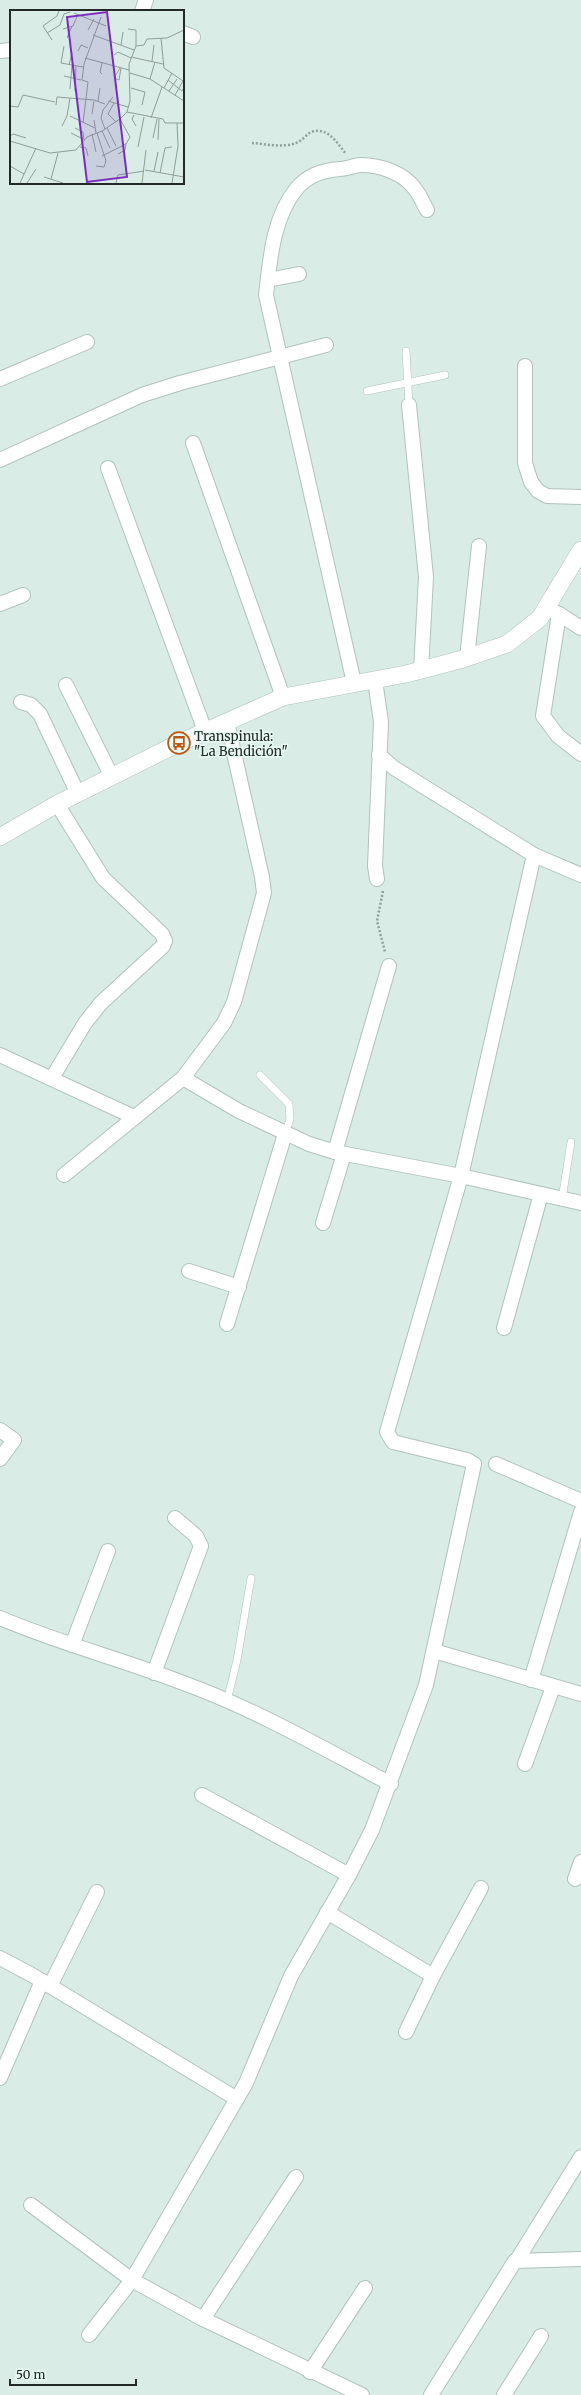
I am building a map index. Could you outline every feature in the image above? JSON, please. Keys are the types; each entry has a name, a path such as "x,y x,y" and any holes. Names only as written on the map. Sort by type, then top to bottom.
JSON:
{"street":[{"path":"142,10 146,0"},
{"path":"0,51 10,50"},
{"path":"354,683 282,358 266,295 268,280 278,223 297,188 312,176 332,169 354,166 378,167 398,174 415,188 427,210"},
{"path":"268,280 299,274"},
{"path":"0,379 87,342"},
{"path":"0,460 142,395 180,383 282,358 326,345"},
{"path":"525,366 525,463 531,482 538,491 546,496 581,497"},
{"path":"410,405 426,577 421,670"},
{"path":"194,443 283,697"},
{"path":"108,468 205,731"},
{"path":"467,658 479,546"},
{"path":"581,550 553,611 543,716 548,726 562,740 581,754"},
{"path":"0,604 23,595"},
{"path":"0,837 57,804 112,776 205,731 283,697 375,680 467,658 495,648 518,637 540,618 553,611"},
{"path":"553,611 581,628"},
{"path":"375,680 381,722 375,866 378,879"},
{"path":"66,685 112,776"},
{"path":"21,702 31,705 40,714 78,794"},
{"path":"64,1175 183,1078 224,1023 234,1002 264,893 262,876 227,722"},
{"path":"379,755 394,768 534,855 581,875"},
{"path":"52,1078 85,1023 120,984 162,946 165,941 162,934 103,878 57,804"},
{"path":"89,2335 132,2280 237,2099 256,2062 291,1976 349,1875 372,1830 391,1784 422,1700 474,1464 467,1460 393,1442 387,1432 461,1176 534,855"},
{"path":"323,1223 389,966"},
{"path":"0,1055 134,1117"},
{"path":"183,1078 239,1111 285,1134 340,1153 461,1176 581,1203"},
{"path":"227,1324 285,1134"},
{"path":"504,1328 541,1194"},
{"path":"189,1271 239,1287"},
{"path":"0,1430 14,1440 0,1459"},
{"path":"496,1464 581,1501"},
{"path":"531,1680 581,1512"},
{"path":"154,1673 201,1546 196,1536 175,1518"},
{"path":"72,1645 108,1552"},
{"path":"0,1618 72,1645 154,1673 227,1701 391,1784"},
{"path":"434,1651 581,1694"},
{"path":"525,1764 553,1687"},
{"path":"202,1795 349,1875"},
{"path":"575,1879 581,1862"},
{"path":"406,2032 432,1976 481,1888"},
{"path":"0,2078 46,1984 97,1892"},
{"path":"327,1912 432,1976"},
{"path":"0,1958 237,2099"},
{"path":"431,2395 581,2157"},
{"path":"203,2319 296,2177"},
{"path":"31,2205 132,2280 203,2319 310,2372 362,2395"},
{"path":"517,2260 581,2259"},
{"path":"310,2372 364,2288"},
{"path":"504,2395 541,2336"}],"lane":[{"path":"406,351 410,405"},
{"path":"367,391 408,384 445,375"},
{"path":"260,1075 289,1104 290,1119 285,1134"},
{"path":"562,1199 571,1142"},
{"path":"227,1701 237,1660 251,1578"}],"path":[{"path":"252,143 288,145 296,143 312,132 326,132 336,140 354,166"},
{"path":"378,879 383,895 377,921 378,930 389,966"}],"place":[{"name":"Transpinula: \"La Bendición\"","path":"179,743"}]}
